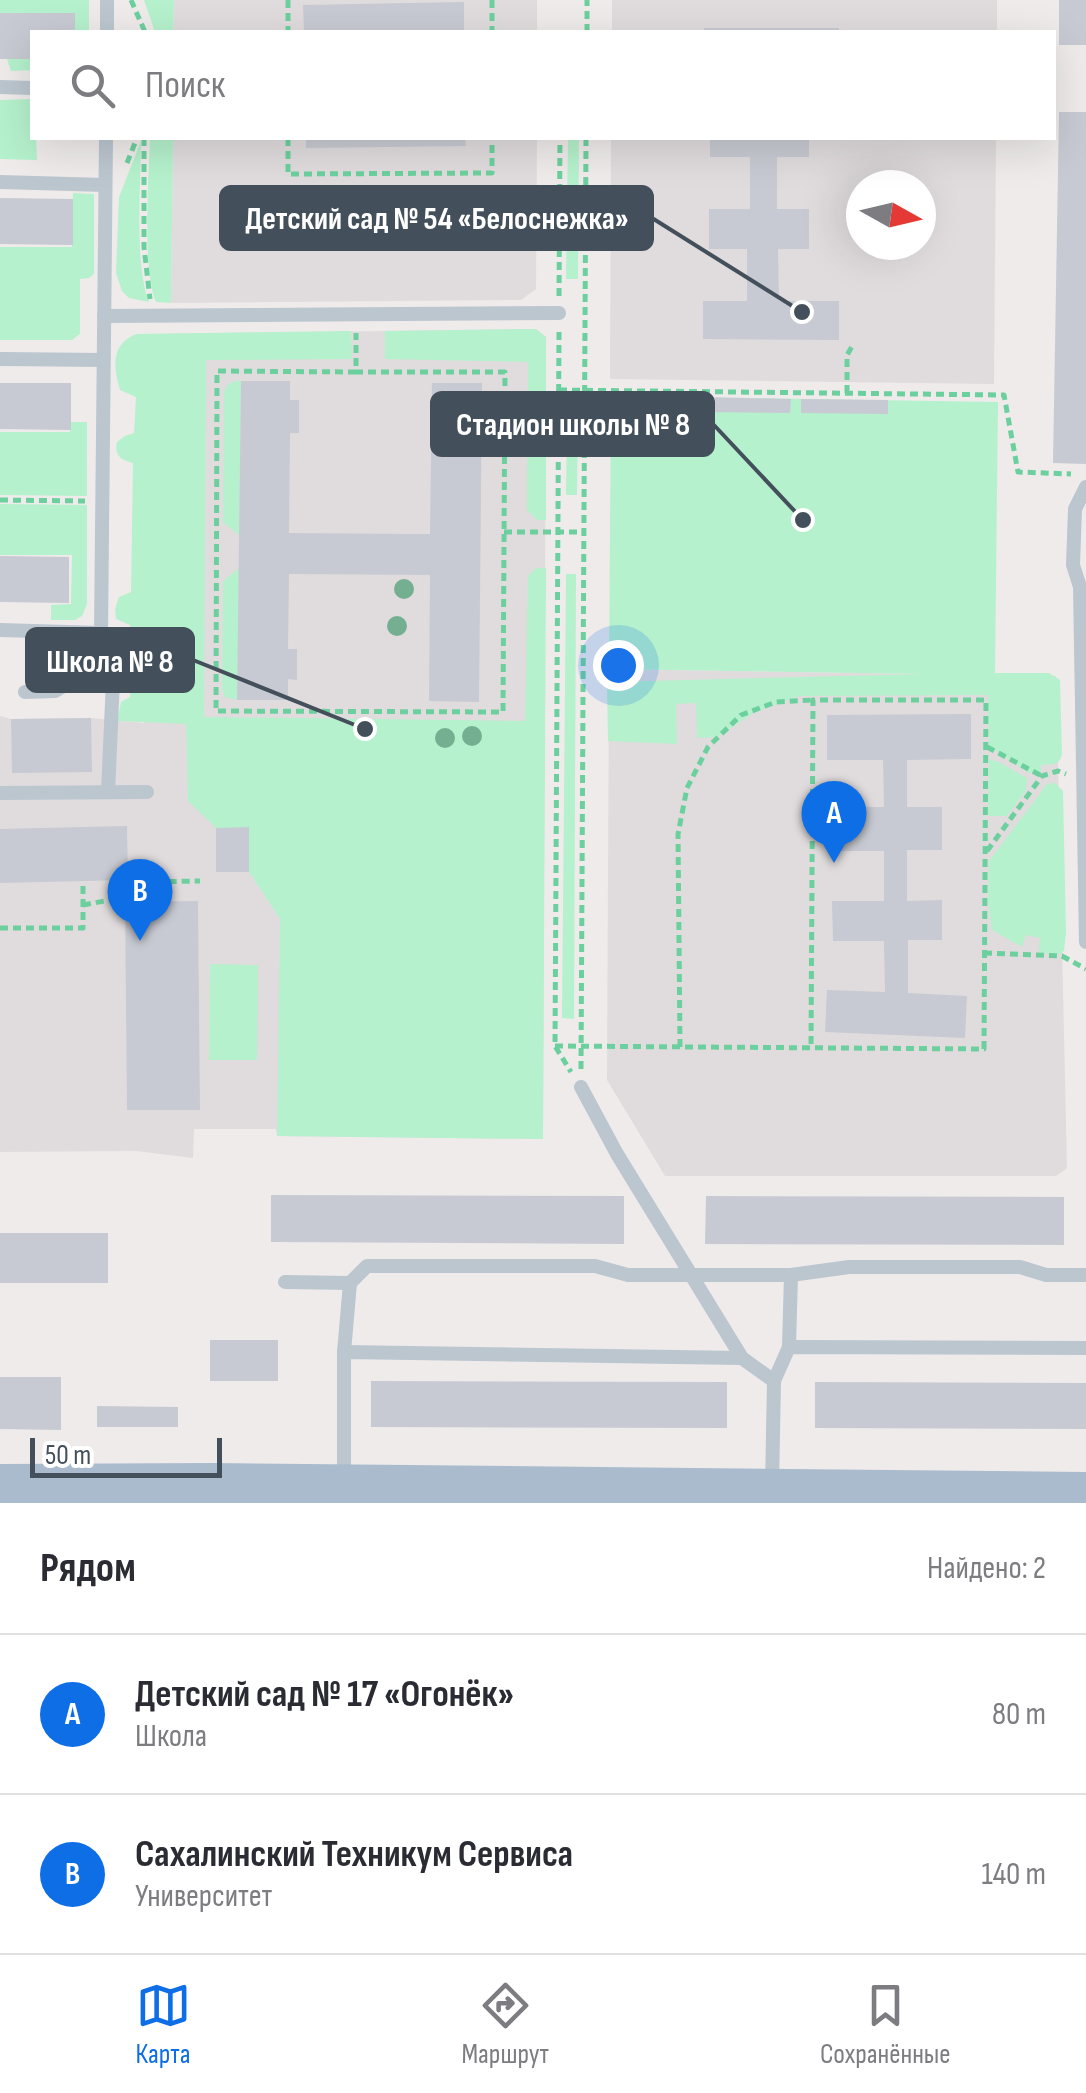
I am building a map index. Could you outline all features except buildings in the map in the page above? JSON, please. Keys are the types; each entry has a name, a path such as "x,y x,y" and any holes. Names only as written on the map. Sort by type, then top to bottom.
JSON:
{"main road":[{"path":"0,1486 214,1484 548,1496 772,1490 844,1497 978,1498 1086,1493"}],"lane":[{"path":"107,0 107,30"},
{"path":"0,87 30,88"},
{"path":"106,140 101,633 113,680 108,792"},
{"path":"0,182 106,184"},
{"path":"104,316 559,313"},
{"path":"0,358 103,360"},
{"path":"1086,487 1075,509 1073,565 1083,588 1086,942"},
{"path":"0,630 101,633"},
{"path":"24,692 55,691 74,680 113,680"},
{"path":"0,793 147,792"},
{"path":"580,1087 742,1358 774,1381"},
{"path":"344,1487 344,1352 350,1282 367,1266 595,1266 628,1275 791,1275 849,1267 1020,1267 1046,1276 1086,1276"},
{"path":"772,1490 774,1381 789,1348 791,1275"},
{"path":"286,1282 350,1282"},
{"path":"789,1348 1086,1348"},
{"path":"344,1352 742,1358"}],"path":[{"path":"131,0 143,30"},
{"path":"288,0 288,30"},
{"path":"492,0 492,30"},
{"path":"587,0 587,30"},
{"path":"144,140 144,247 148,294 157,316"},
{"path":"288,140 288,174 492,173 492,140"},
{"path":"560,140 555,1046 580,1087"},
{"path":"580,1087 586,140"},
{"path":"356,315 356,372"},
{"path":"846,393 847,355 854,343"},
{"path":"217,371 356,372 505,372 503,712 216,711 217,371"},
{"path":"559,390 1004,395 1018,472 1075,474"},
{"path":"0,500 104,501"},
{"path":"504,532 584,532"},
{"path":"811,1048 814,700"},
{"path":"555,1046 581,1046 680,1047 811,1048 984,1048 986,700 776,702 741,715 708,748 687,788 678,834 680,1047"},
{"path":"986,746 1042,776"},
{"path":"985,854 1042,776 1058,771 1085,782"},
{"path":"138,863 143,882"},
{"path":"0,928 83,928 83,881"},
{"path":"83,904 115,900 143,882 200,882"},
{"path":"984,953 1062,956 1086,969"}],"shaded area":[{"path":"174,0 537,0 537,30 173,30"},
{"path":"612,0 997,0 997,30 612,30"},
{"path":"173,140 537,140 536,289 521,300 171,303"},
{"path":"611,140 996,140 994,384 610,379"},
{"path":"536,329 546,337 543,1139 277,1136 276,1129 194,1129 193,1158 136,1151 0,1152 0,716 144,723 149,334"},
{"path":"609,669 1056,676 1067,1168 1056,1176 665,1176 607,1080"}],"green space":[{"path":"0,0 89,0 89,30 30,30 30,70 11,71 7,59 0,59"},
{"path":"144,0 174,0 173,30 154,30"},
{"path":"30,99 30,140 36,140 37,160 0,159 0,100"},
{"path":"150,140 173,140 171,303 156,302 149,268"},
{"path":"568,140 579,140 578,279 566,279"},
{"path":"141,141 141,267 149,302 129,298 116,273 119,197"},
{"path":"73,193 94,194 94,274 80,279 80,334 72,340 0,340 0,247 72,247"},
{"path":"536,329 546,337 546,520 537,520 527,510 528,362 385,359 385,331"},
{"path":"351,331 352,359 206,360 204,717 525,721 528,576 536,568 546,568 543,1139 277,1136 280,919 249,872 249,828 216,828 188,801 186,724 117,721 121,702 130,697 130,625 116,619 115,609 119,597 131,592 133,463 119,457 116,447 117,442 134,433 136,397 120,390 115,365 122,343 137,334"},
{"path":"241,381 239,535 223,522 224,392 228,384"},
{"path":"611,396 998,402 995,673 1049,673 1060,680 1059,761 1041,765 1041,772 1029,773 989,746 988,695 799,696 755,712 717,737 697,738 696,703 676,704 677,744 608,741 607,682 925,674 609,669"},
{"path":"567,420 578,420 577,495 566,495"},
{"path":"71,422 87,422 87,496 0,495 0,432 70,432"},
{"path":"0,504 87,505 87,604 82,616 75,620 51,620 51,605 71,604 72,555 0,555"},
{"path":"239,568 237,700 225,697 222,688 223,581"},
{"path":"566,574 576,574 574,1019 562,1018"},
{"path":"989,760 1027,778 1026,790 1007,816 988,816"},
{"path":"1055,783 1063,791 1066,933 1064,951 1059,954 1039,953 1040,938 1026,935 1022,947 992,930 988,901 989,861 1047,784"},
{"path":"210,964 258,965 257,1060 209,1060"}],"place":[{"name":"Детский сад № 54 «Белоснежка»","path":"802,312"},
{"name":"Стадион школы № 8","path":"803,520"},
{"name":"Школа № 8","path":"365,729"},
{"name":"Детский сад № 17 «Огонёк»","path":"834,863"},
{"name":"Сахалинский Техникум Сервиса","path":"140,941"}]}
